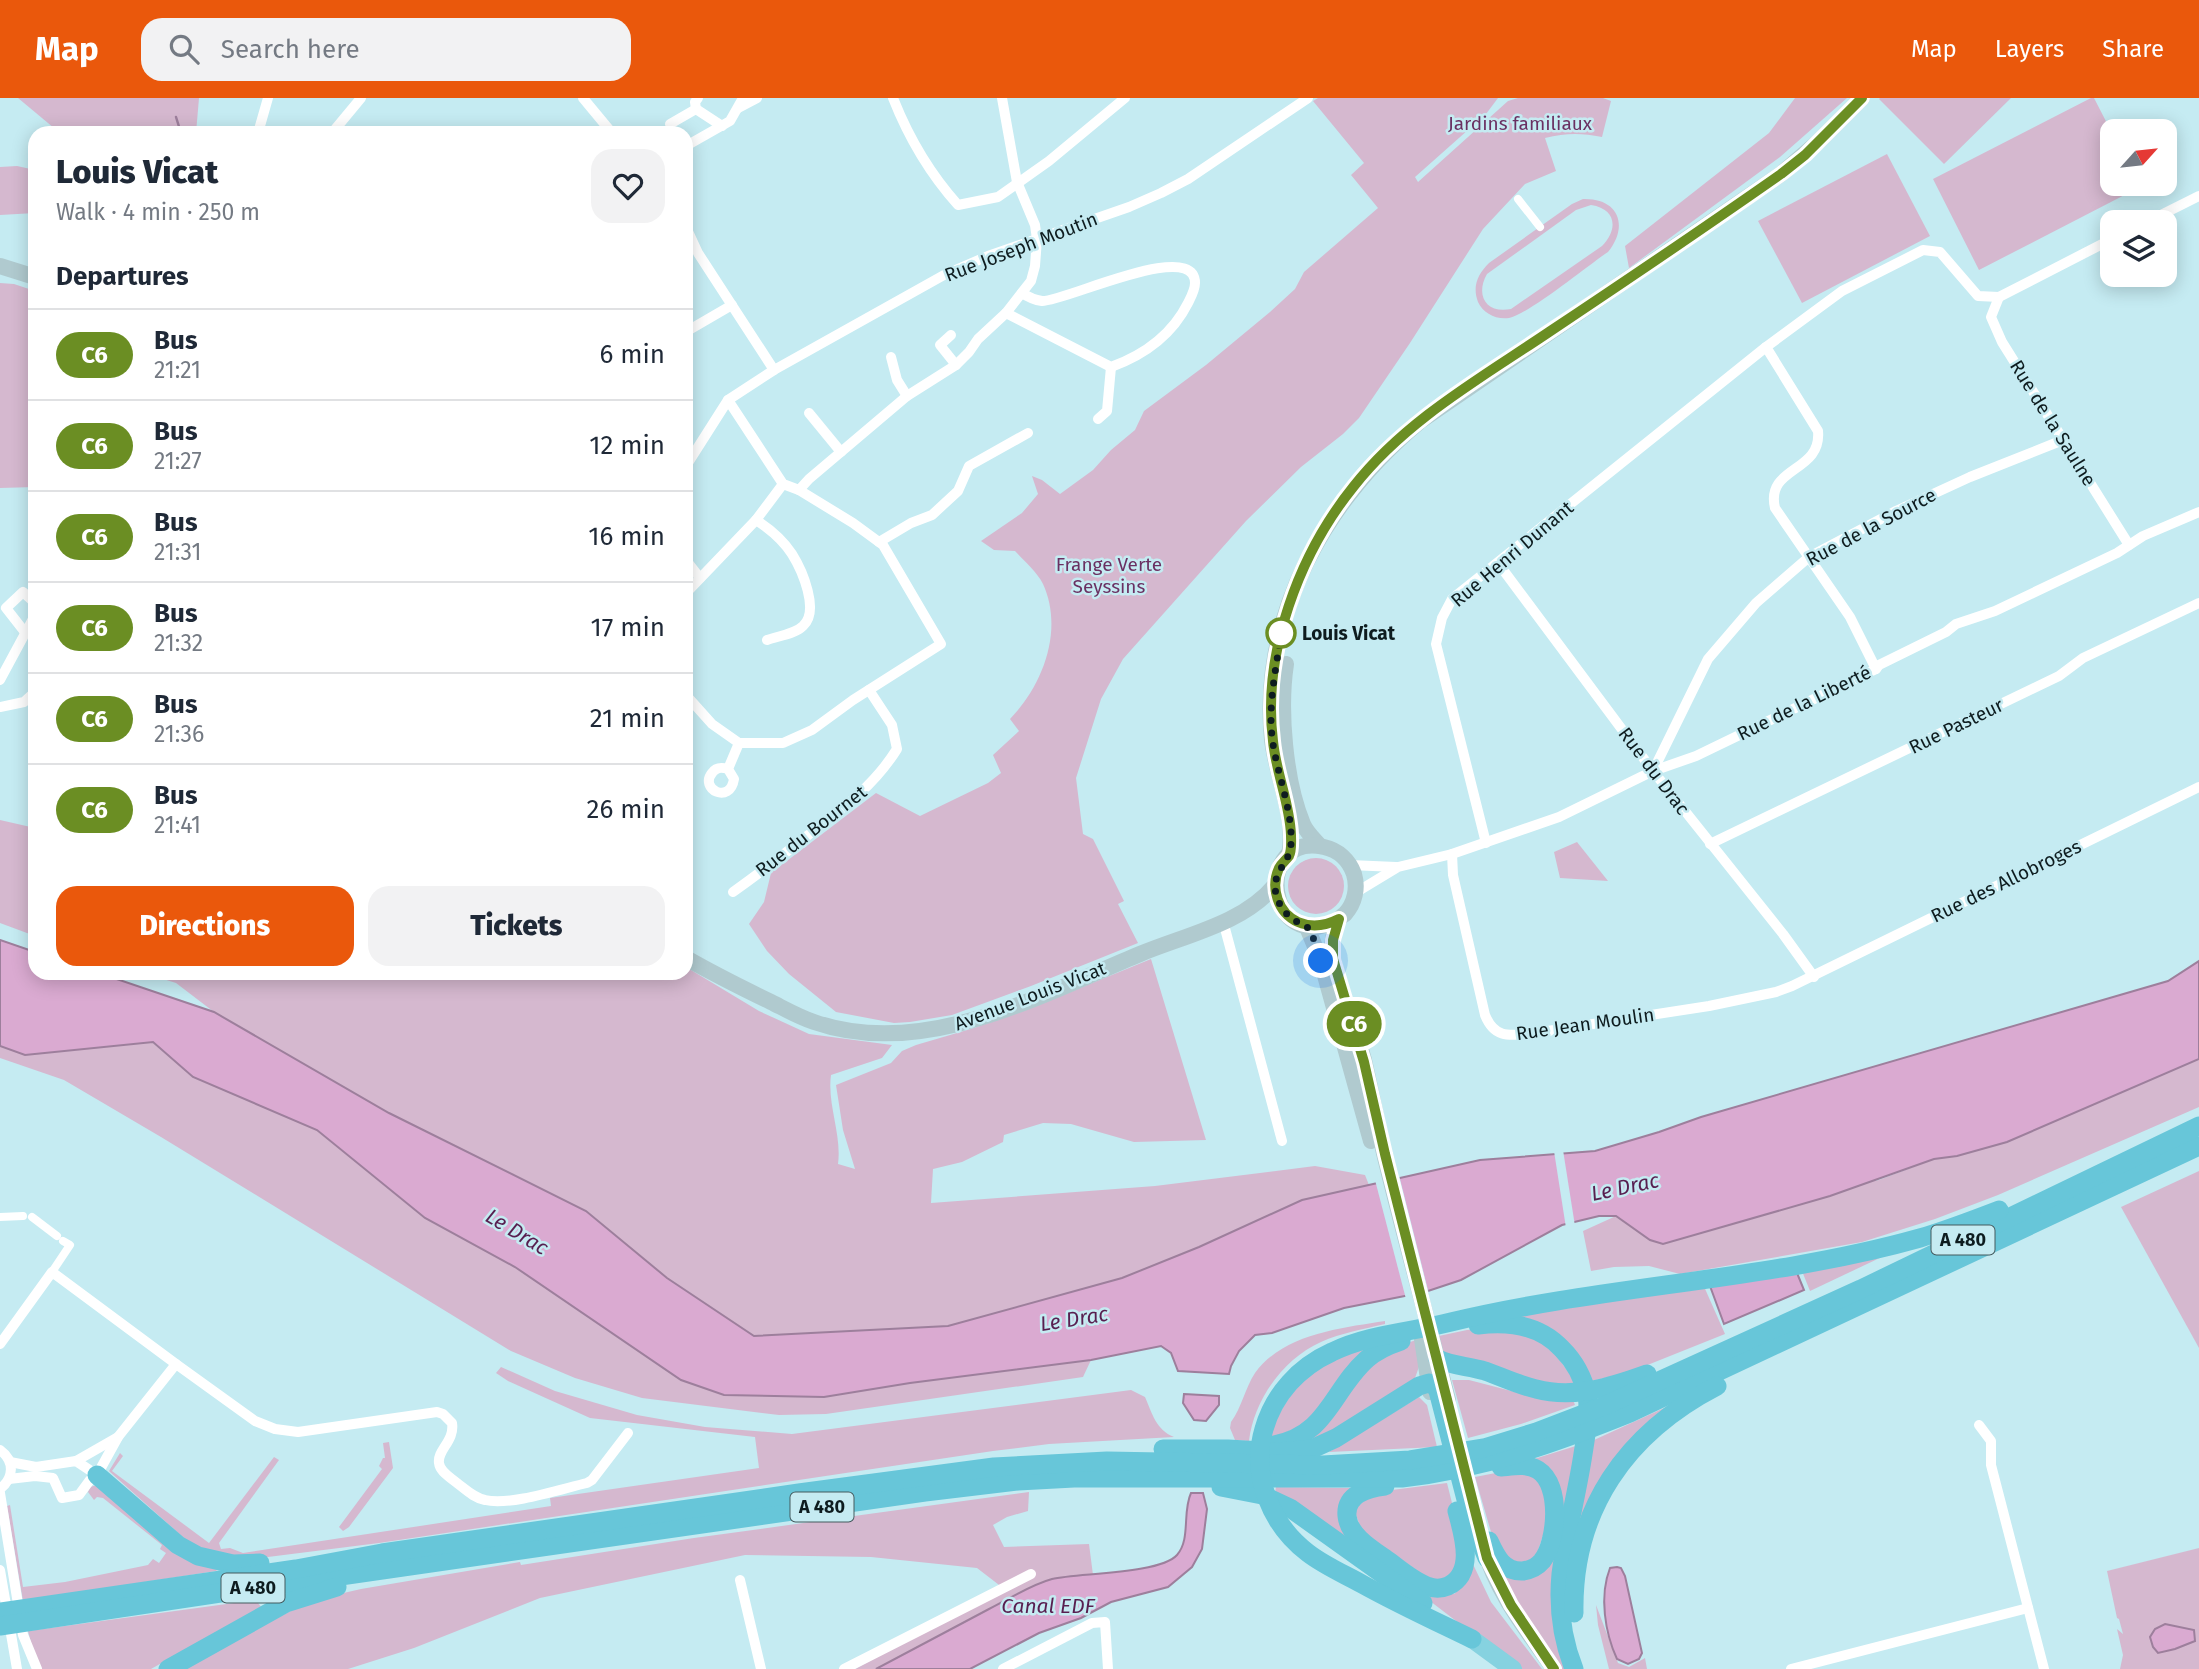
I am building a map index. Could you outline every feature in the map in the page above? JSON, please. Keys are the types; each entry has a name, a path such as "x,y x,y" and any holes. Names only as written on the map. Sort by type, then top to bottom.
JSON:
{"highway":[{"name":"A 480","path":"1226,1469 1410,1460 1484,1448 1536,1432 1604,1406 1861,1289 2199,1126"},
{"path":"1472,1639 1326,1565 1294,1541 1271,1508 1263,1488 1260,1469 1262,1433 1277,1399 1298,1373 1315,1361 1354,1343 1503,1309 1702,1279 1892,1245 2001,1210 2098,1165 2165,1142"},
{"name":"A 480","path":"1226,1469 1402,1478 1440,1474 1482,1465 1567,1439 1807,1332 2199,1146"},
{"path":"1226,1469 1308,1433 1322,1420 1366,1360 1381,1349 1414,1337 1486,1324 1515,1324 1553,1340 1578,1369 1588,1402 1582,1459 1564,1553 1560,1596 1563,1632 1573,1669"},
{"path":"1585,1669 1576,1637 1576,1569 1593,1509 1606,1485 1632,1449 1667,1417 1704,1392 1787,1350 1807,1332"},
{"path":"1431,1347 1448,1363 1485,1371 1535,1389 1578,1392 1596,1390 1635,1378 1760,1334"},
{"path":"1175,1463 1226,1469 1279,1452 1320,1446 1419,1386 1429,1382 1434,1384 1446,1422 1462,1495 1464,1565 1459,1577 1444,1588 1429,1587 1404,1572 1371,1548 1355,1533 1348,1520 1349,1505 1356,1495 1368,1488 1393,1484 1402,1478"},
{"name":"A 480","path":"0,1612 31,1621 382,1553 799,1493 815,1483 1019,1455 1095,1450 1175,1463"},
{"path":"1448,1462 1487,1558"},
{"name":"A 480","path":"0,1626 980,1485 1074,1478 1175,1463"},
{"path":"1175,1463 1226,1469 1262,1495 1290,1508 1513,1669"},
{"path":"1462,1495 1500,1562 1508,1568 1520,1571 1539,1564 1546,1554 1552,1534 1554,1502 1550,1482 1532,1468 1482,1465"},
{"path":"96,1475 178,1545 198,1556 246,1564 363,1551 382,1553"},
{"path":"168,1669 300,1597 340,1586 456,1566 470,1558"}],"main road":[{"path":"1289,855 1291,831 1273,742 1272,686 1284,619 1304,565 1334,513 1353,487 1377,459 1419,422 1781,174 1805,155 1862,98"},
{"path":"0,266 28,275"},
{"path":"1315,549 1293,625 1283,686 1286,738 1295,796 1303,823 1320,846"},
{"path":"1320,846 1340,854 1350,865 1355,878 1355,893 1349,908 1339,919 1323,926 1306,925 1293,920 1283,910 1275,885 1278,872 1289,855 1303,847 1320,846"},
{"path":"1254,906 1275,885"},
{"path":"1254,906 1283,910"},
{"name":"Avenue Louis Vicat","path":"693,962 815,1023 866,1032 908,1034 953,1026 997,1012 1254,906"},
{"path":"1339,919 1333,940 1333,959 1364,1062 1380,1156"},
{"path":"1306,925 1321,961 1380,1156 1431,1347 1446,1422 1448,1462"},
{"path":"1429,1382 1431,1347"},
{"path":"1462,1495 1476,1554 1497,1601 1546,1669"},
{"path":"1487,1558 1511,1605 1554,1669"}],"street":[{"path":"260,126 268,98"},
{"path":"338,126 361,98"},
{"path":"583,98 606,126"},
{"path":"693,142 730,121 740,103 757,98"},
{"path":"892,98 901,120 928,165 958,205 998,197 1049,161 1125,98"},
{"path":"799,490 907,396 956,365 978,339 1006,313 1031,281 1037,239 1035,226 1017,183 1002,98"},
{"name":"Rue Joseph Moutin","path":"693,455 728,400 774,370 944,275 988,256 1129,207 1161,193 1188,179 1308,98"},
{"path":"670,124 697,103 722,126"},
{"path":"2171,210 2199,196"},
{"path":"1518,198 1540,227"},
{"path":"693,243 774,370"},
{"path":"1999,297 2100,245"},
{"name":"Rue Henri Dunant","path":"1486,843 1436,644 1442,618 1452,599 1766,347 1842,291 1923,250 1940,252 1978,296 1999,297"},
{"path":"1006,313 1111,367 1125,362 1167,335 1196,286 1190,270 1184,267 1169,267 1118,278 1044,301 1022,293"},
{"name":"Rue de la Saulne","path":"1999,297 1991,317 1994,325 2129,545"},
{"path":"693,328 732,305"},
{"path":"951,335 940,345 956,365"},
{"path":"1766,347 1818,431 1819,444 1813,454 1776,484 1772,495 1775,508 1850,617 1876,669"},
{"path":"891,357 897,380 907,396"},
{"path":"1098,419 1107,411 1111,367"},
{"path":"693,703 712,724 740,743 783,743 812,730 941,644 880,542 799,490 783,484 728,400"},
{"path":"809,413 841,452"},
{"path":"880,542 911,523 932,515 958,491 969,466 1028,433"},
{"name":"Rue de la Source","path":"1653,771 1707,659 1756,603 1809,557 1896,511 1970,477 2063,440"},
{"path":"693,586 756,520 783,484"},
{"name":"Rue de la Liberté","path":"1350,865 1398,867 1452,854 1559,817 1653,771 1696,756 1876,669 1956,624 1996,611 2199,512"},
{"path":"756,520 772,531 791,553 802,573 809,598 810,617 803,627 767,640"},
{"name":"Rue du Drac","path":"1498,563 1653,771 1814,977"},
{"path":"693,569 700,578"},
{"path":"24,631 6,608 23,593 28,597"},
{"name":"Rue Pasteur","path":"1710,844 2059,676 2083,658 2199,603"},
{"path":"0,680 28,625"},
{"name":"Rue du Bournet","path":"733,892 842,810 885,769 897,749 892,725 869,690"},
{"path":"0,707 24,702 28,698"},
{"path":"728,769 740,743"},
{"name":"Rue des Allobroges","path":"1814,977 2199,788"},
{"name":"Rue Jean Moulin","path":"1452,854 1453,875 1485,1015 1488,1024 1505,1036 1709,1006 1776,992 1814,977"},
{"name":"Rue de la Liberté","path":"1355,893 1398,867"},
{"path":"1223,921 1282,1141"},
{"path":"0,1217 27,1217 70,1245 0,1344"},
{"path":"52,1272 242,1413 275,1429 298,1433 437,1412 443,1414 452,1423 453,1435 439,1457 439,1465 475,1497 486,1501 540,1495 587,1483 628,1433"},
{"path":"9,1479 35,1476 52,1478 62,1498 79,1495 96,1475 118,1437 176,1364"},
{"path":"1979,1425 1991,1441 1991,1465 2044,1669"},
{"path":"57,1488 62,1469 118,1437"},
{"path":"0,1450 10,1462 36,1467 72,1461 96,1475"},
{"path":"10,1462 9,1479 0,1491 31,1621 37,1669"},
{"path":"0,1570 18,1669"},
{"path":"844,1669 1031,1574"},
{"path":"740,1580 761,1669"},
{"path":"1791,1669 2028,1608"},
{"path":"1003,1669 1092,1623 1105,1622 1108,1669"}],"green space":[{"path":"18,98 199,98 197,126 52,126"},
{"path":"1318,98 1498,98 1486,114 1415,177 1418,182 1508,101 1518,98 1603,98 1611,101 1602,137 1574,134 1545,138 1556,171 1525,184 1483,229 1359,418 1301,467 1246,521 1123,659 1101,699 1076,778 1083,834 1093,839 1124,901 1118,904 1138,943 952,1015 894,1023 836,1012 789,974 767,951 749,924 764,902 771,873 876,793 920,816 988,783 1001,773 993,755 1019,731 1010,719 1032,690 1040,673 1047,656 1051,620 1043,584 1034,571 1015,551 994,550 981,541 1022,513 1038,494 1032,476 1060,494 1093,470 1135,430 1144,411 1206,365 1270,312 1295,289 1304,272 1378,208 1351,175 1364,163 1313,101"},
{"path":"1795,98 1847,98 1780,157 1629,268 1625,246 1769,133"},
{"path":"1880,98 2011,98 1944,164"},
{"path":"2094,98 2105,119 2100,119 2100,196 2123,196 1979,270 1933,179"},
{"path":"1887,154 1930,236 1802,303 1758,221"},
{"path":"0,167 28,168 28,213 0,215"},
{"path":"1583,199 1595,200 1612,208 1619,224 1618,233 1608,252 1518,315 1504,318 1487,312 1480,306 1476,291 1477,281 1485,267 1572,204","holes":["1591,205 1600,207 1612,221 1611,233 1602,246 1511,309 1502,310 1489,306 1482,289 1487,274 1576,210"]},
{"path":"0,283 28,289 28,487 0,488"},
{"path":"0,820 28,826 28,933 0,923"},
{"path":"1577,842 1608,881 1560,878 1554,852"},
{"path":"1316,858 1327,860 1336,866 1342,875 1342,897 1336,906 1327,912 1316,914 1305,912 1296,906 1290,897 1288,886 1290,875 1296,866 1305,860"},
{"path":"1151,959 1206,1140 1134,1142 1071,1124 1043,1123 1004,1135 1003,1142 962,1162 933,1169 931,1203 1155,1186 1315,1166 1365,1175 1369,1185 1302,1200 1199,1247 1122,1278 948,1326 753,1336 667,1278 586,1211 389,1113 214,1012 176,983 166,980 693,980 693,971 759,1011 809,1034 892,1045 882,1058 831,1075 838,1164 855,1169 843,1130 836,1085 891,1063 902,1051 916,1045 1036,1006"},
{"path":"152,1042 193,1077 317,1130 425,1218 515,1267 824,1397 1091,1360 1083,1377 826,1414 779,1415 642,1398 575,1378 511,1351 64,1080 0,1058 0,1046 25,1055"},
{"path":"2199,1059 2199,1107 1998,1195 1935,1219 1862,1242 1680,1274 1649,1266 1591,1271 1583,1231 1616,1216 1633,1227 1879,1180 1934,1159 1957,1156 2007,1142"},
{"path":"2199,1171 2199,1348 2121,1207"},
{"path":"1886,1255 1810,1291 1802,1271"},
{"path":"1702,1282 1725,1334 1630,1372 1592,1381 1512,1313"},
{"path":"1385,1321 1385,1324 1321,1342 1294,1359 1264,1396 1249,1441 1235,1440 1230,1428 1231,1422 1255,1373 1267,1360 1281,1349 1314,1335"},
{"path":"1493,1328 1547,1342 1579,1387 1563,1388 1448,1355 1434,1337"},
{"path":"1416,1340 1420,1364 1415,1378 1325,1437 1308,1439 1368,1367 1399,1347"},
{"path":"1371,1343 1312,1421 1266,1441 1269,1430 1303,1375"},
{"path":"501,1367 555,1391 637,1415 705,1427 792,1434 1131,1390 1145,1397 1159,1425 1174,1437 1049,1444 993,1451 379,1543 251,1559 195,1548 109,1471 120,1453 123,1456 112,1471 209,1543 274,1457 279,1460 219,1543 221,1549 230,1548 243,1553 551,1506 550,1498 759,1468 755,1437 590,1418 508,1381 496,1373"},
{"path":"1452,1380 1469,1380 1523,1394 1573,1400 1575,1405 1521,1424 1468,1438"},
{"path":"1419,1397 1427,1405 1437,1447 1329,1452"},
{"path":"1675,1403 1627,1449 1572,1559 1594,1440"},
{"path":"389,1442 393,1468 349,1527 343,1531 339,1527 382,1469 379,1466 385,1458 383,1443"},
{"path":"1579,1445 1566,1534 1570,1669 1560,1669 1498,1574 1526,1576 1557,1541 1534,1459"},
{"path":"1520,1470 1542,1482 1548,1521 1534,1562 1511,1564 1491,1532 1475,1477"},
{"path":"1447,1483 1457,1523 1459,1569 1435,1583 1362,1532 1354,1509 1376,1492"},
{"path":"97,1485 217,1570 23,1601 7,1506 10,1505 23,1587 65,1582 148,1565 153,1559 159,1563 166,1553 160,1549 162,1545 103,1498 97,1497 94,1500 88,1492 90,1487"},
{"path":"1276,1487 1351,1488 1343,1527 1454,1594 1467,1582 1471,1560 1491,1602 1542,1669 1519,1669 1426,1598 1275,1493"},
{"path":"1029,1492 1028,1511 1007,1517 993,1525 1004,1547 1089,1544 1093,1575 1052,1579 1025,1590 876,1669 855,1669 1003,1588 977,1568 871,1557 745,1555 540,1598 414,1648 348,1669 184,1669 222,1645 313,1600 361,1589 520,1562 521,1565 694,1538"},
{"path":"2199,1548 2199,1669 2120,1669 2123,1655 2117,1629 2123,1634 2107,1571"},
{"path":"256,1600 261,1607 151,1669 42,1669 34,1654 28,1631"},
{"path":"1596,1605 1618,1663 1629,1667 1645,1658 1647,1669 1609,1669"}],"water":[{"name":"Le Drac","path":"0,940 28,950 28,980 120,980 214,1012 389,1113 586,1211 667,1278 754,1336 948,1326 1122,1278 1199,1247 1302,1200 1480,1160 1595,1151 1701,1117 2168,981 2199,961 2199,1059 2007,1142 1957,1156 1934,1159 1830,1196 1663,1244 1650,1240 1616,1216 1599,1216 1562,1225 1461,1280 1425,1292 1344,1308 1272,1333 1255,1335 1239,1351 1229,1374 1178,1371 1171,1353 1161,1346 1091,1360 824,1397 724,1395 681,1380 515,1267 425,1218 317,1130 193,1077 153,1042 25,1055 0,1046"},
{"path":"1797,1273 1804,1290 1724,1324 1710,1286"},
{"path":"1184,1394 1219,1396 1219,1405 1206,1421 1194,1420 1183,1403"},
{"name":"Canal EDF","path":"1191,1493 1203,1493 1207,1509 1202,1549 1192,1567 1168,1587 1111,1602 1081,1618 1039,1633 970,1669 876,1669 1020,1592 1052,1579 1137,1569 1168,1561 1177,1555 1184,1541"},
{"path":"1610,1568 1621,1568 1625,1576 1642,1653 1639,1659 1628,1664 1617,1659 1609,1638 1605,1614 1607,1579"},
{"path":"2165,1624 2194,1630 2195,1641 2158,1653 2150,1637 2155,1629"}],"pier":[{"path":"1563,1150 1575,1226 1566,1228 1554,1151"},
{"path":"1399,1175 1429,1294 1406,1299 1375,1180"}],"waterway":[{"path":"176,117 179,126"}],"bus line":[{"name":"C6","path":"1554,1669 1511,1605 1487,1558 1357,1034 1333,959 1333,940 1339,919 1323,926 1306,925 1293,920 1277,898 1276,878 1291,846 1291,831 1278,773 1271,715 1272,686 1281,633 1304,565 1334,513 1361,477 1394,442 1460,392 1781,174 1805,155 1862,98"}],"place":[{"name":"Louis Vicat","path":"1281,633"}],"route":[{"path":"1281,633 1272,686 1271,715 1278,773 1291,831 1291,846 1289,855 1278,872 1275,885 1280,904 1288,915 1306,925 1321,961"}],"park label":[{"name":"Jardins familiaux","path":"1520,123"},
{"name":"Frange Verte Seyssins","path":"1109,575"}]}
